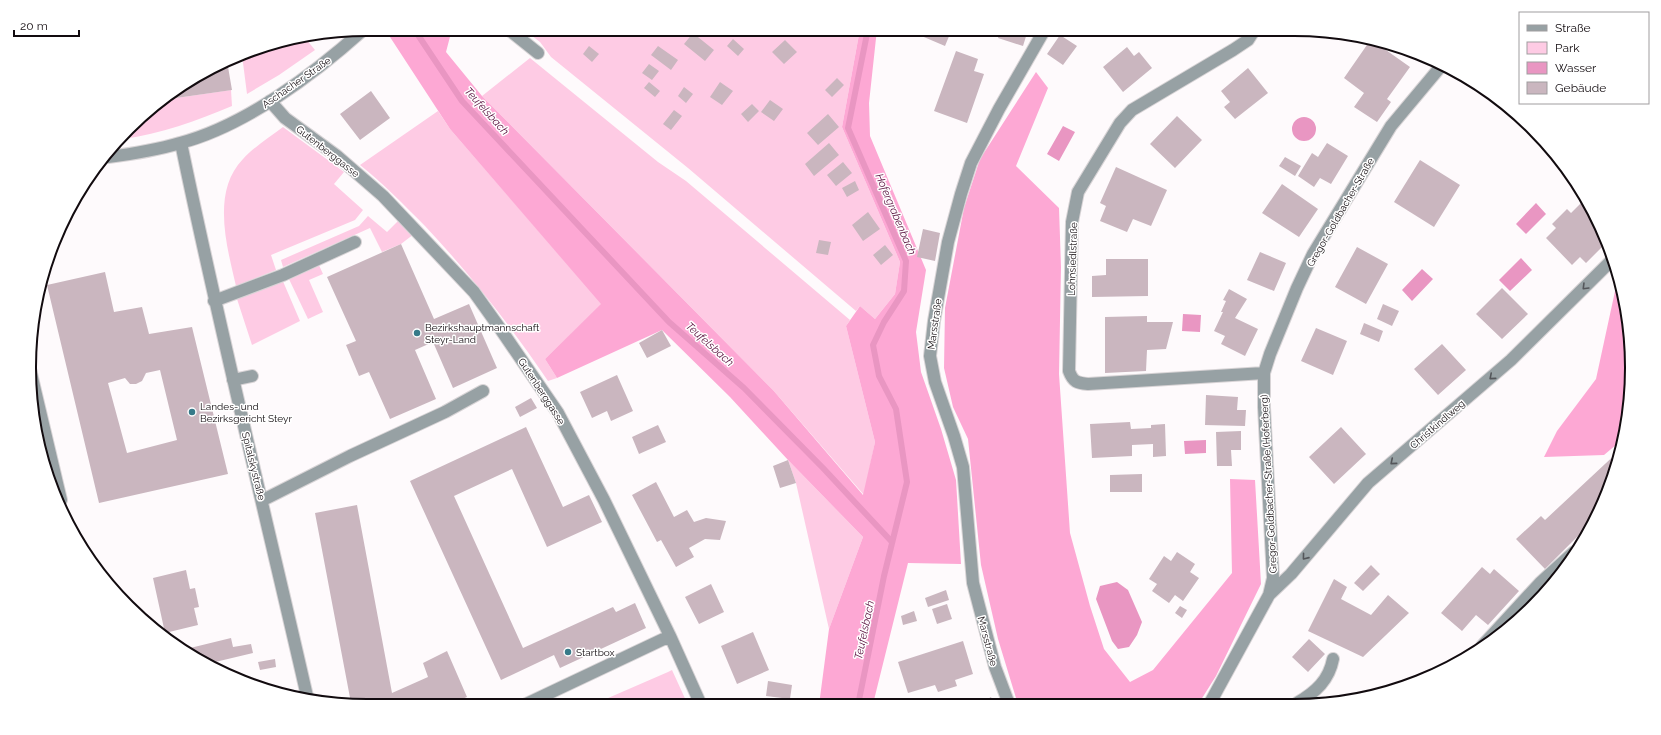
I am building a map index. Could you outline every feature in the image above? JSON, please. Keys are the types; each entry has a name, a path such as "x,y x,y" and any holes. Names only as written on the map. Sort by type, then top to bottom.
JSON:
{"street":[{"path":"517,36 538,53"},
{"name":"Marsstraße","path":"1007,699 995,667 973,583 963,467 935,382 930,356 934,321 948,242 971,163 999,108 1041,36"},
{"name":"Lohnsiedlstraße","path":"1251,36 1248,40 1234,50 1132,110 1120,123 1078,192 1072,222 1069,371 1071,379 1076,383 1088,384 1264,373"},
{"name":"Aschacher Straße","path":"112,156 142,152 182,143 233,122 270,101 309,74 347,37"},
{"name":"Gregor-Goldbacher-Straße","path":"1264,373 1297,288 1314,254 1391,126 1438,69"},
{"name":"Gutenberggasse","path":"270,101 285,118 337,156 384,196 474,292 558,413 604,500 670,636 698,699"},
{"name":"Spitalskystraße","path":"182,143 214,301 263,500 306,693"},
{"path":"214,301 283,275 355,242"},
{"name":"Christkindlweg","path":"1269,595 1291,574 1368,483 1512,360 1608,264"},
{"name":"Gregor-Goldbacher-Straße (Hoferberg)","path":"1264,373 1266,467 1273,578 1269,595"},
{"path":"233,380 252,376"},
{"path":"263,500 350,456 445,412 483,392"},
{"path":"38,405 57,481"},
{"path":"1501,626 1540,583 1557,567"},
{"path":"1213,699 1269,595"},
{"path":"537,699 670,636"},
{"path":"1303,699 1318,688 1326,679 1331,669 1333,659"}],"green space":[{"path":"532,36 859,36 842,127 900,262 895,294 875,319 860,306 856,311 688,168 551,57 540,42"},
{"path":"308,41 315,50 279,75 247,94 243,60 282,47 303,42"},
{"path":"530,58 658,162 686,181 850,320 846,326 875,442 864,495 773,390 482,96"},
{"path":"231,90 232,106 178,126 151,134 128,138 149,118 175,98"},
{"path":"438,111 450,129 602,304 545,359 557,378 548,381 505,320 458,263 409,210 360,165"},
{"path":"283,127 344,172 334,184 363,210 355,220 271,255 276,270 236,286 224,220 224,203 227,187 233,172 243,159 257,146"},
{"path":"368,216 387,232 398,221 414,234 401,244 382,252 370,228 283,267 281,260 359,226"},
{"path":"318,263 323,274 309,280 323,312 308,319 288,277"},
{"path":"282,279 300,321 252,345 237,299"},
{"path":"788,460 863,537 829,629 796,483"},
{"path":"672,670 685,699 606,699"}],"shaded area":[{"path":"450,36 446,52 482,96 773,390 863,495 875,442 846,326 860,306 875,319 895,294 900,262 842,127 859,36 876,36 869,103 870,136 926,270 916,332 921,372 941,429 956,480 961,564 908,563 874,699 820,699 829,629 863,537 788,460 730,397 662,330 557,378 545,359 601,304 450,129 390,37"},
{"path":"1036,72 1048,88 1016,166 1059,208 1061,267 1059,374 1070,533 1090,606 1104,649 1130,682 1153,670 1232,573 1230,479 1255,480 1261,584 1216,676 1202,699 1016,698 998,639 981,565 968,439 953,407 944,368 945,308 964,208 980,159"},
{"path":"1616,289 1622,324 1625,368 1622,411 1616,445 1604,455 1544,457 1557,431 1596,379"}],"water":[{"path":"1304,117 1309,118 1315,124 1315,134 1309,140 1304,141 1299,140 1293,134 1292,129 1293,124 1299,118"},
{"path":"1063,126 1075,132 1059,161 1047,154"},
{"path":"1536,203 1546,214 1526,234 1516,224"},
{"path":"1521,258 1532,270 1510,291 1499,280"},
{"path":"1422,269 1433,279 1412,301 1402,290"},
{"path":"1183,314 1201,315 1200,332 1182,331"},
{"path":"1206,440 1206,453 1185,454 1184,441"},
{"path":"1117,582 1128,590 1142,622 1137,635 1129,647 1118,649 1112,641 1096,599 1100,586"}],"building":[{"path":"691,36 697,36 714,50 705,61 684,44"},
{"path":"921,36 949,36 945,46"},
{"path":"999,36 1026,36 1023,46 998,38"},
{"path":"1059,36 1077,46 1063,65 1047,54"},
{"path":"733,39 744,49 738,56 727,46"},
{"path":"785,40 797,52 784,64 772,52"},
{"path":"1367,44 1384,49 1410,67 1387,99 1391,102 1377,122 1354,107 1364,93 1344,78"},
{"path":"589,46 599,54 592,62 583,54"},
{"path":"658,46 678,60 671,70 651,55"},
{"path":"1127,47 1134,56 1139,52 1152,68 1123,92 1103,67"},
{"path":"956,51 978,59 974,71 984,74 967,123 934,111"},
{"path":"649,64 659,71 652,80 642,73"},
{"path":"228,67 232,90 175,98 202,80"},
{"path":"1248,68 1268,93 1235,119 1224,107 1230,102 1221,91"},
{"path":"837,78 844,85 832,97 825,90"},
{"path":"649,82 660,91 655,97 644,88"},
{"path":"720,82 733,91 722,105 710,97"},
{"path":"684,87 693,94 686,103 678,96"},
{"path":"371,91 390,118 360,140 340,114"},
{"path":"770,100 783,109 774,121 761,112"},
{"path":"752,104 759,111 748,122 741,114"},
{"path":"674,110 682,116 671,130 663,124"},
{"path":"828,114 839,127 818,145 807,133"},
{"path":"1177,116 1202,140 1175,168 1150,144"},
{"path":"829,143 839,155 814,176 805,164"},
{"path":"1327,143 1348,156 1331,184 1320,178 1314,187 1298,176 1312,153 1318,157"},
{"path":"1285,157 1301,166 1295,176 1279,166"},
{"path":"1420,160 1460,185 1434,227 1394,202"},
{"path":"843,162 852,173 836,186 827,175"},
{"path":"1116,167 1167,190 1151,226 1133,219 1127,232 1100,221 1106,206 1100,203"},
{"path":"855,181 859,190 847,197 842,188"},
{"path":"1282,184 1318,209 1299,237 1262,213"},
{"path":"1581,203 1582,204 1602,247 1586,263 1580,257 1572,265 1546,238 1556,228 1552,224 1567,209 1571,213"},
{"path":"868,212 880,229 863,241 852,225"},
{"path":"923,229 940,233 935,261 917,257"},
{"path":"819,240 831,242 828,255 816,253"},
{"name":"Bezirkshauptmannschaft Steyr-Land","path":"401,244 434,319 469,304 497,368 453,388 433,342 415,350 436,399 390,419 369,372 359,376 346,345 356,341 327,277"},
{"path":"885,245 893,255 881,265 873,255"},
{"path":"1357,247 1388,264 1366,304 1335,287"},
{"path":"1260,252 1286,263 1274,291 1247,280"},
{"path":"1106,259 1148,259 1148,296 1092,297 1092,276 1106,275"},
{"name":"Landes- und Bezirksgericht Steyr","path":"105,272 114,312 142,307 149,334 192,327 228,474 99,503 47,285","holes":["160,370 177,440 127,453 108,383 125,378 130,384 136,384 142,381 146,373"]},
{"path":"1502,288 1528,314 1502,339 1476,314"},
{"path":"1229,289 1247,299 1235,318 1258,329 1245,356 1221,344 1225,336 1214,331 1223,312 1221,312 1226,301 1223,300"},
{"path":"1383,304 1399,311 1392,326 1377,319"},
{"path":"1147,316 1147,322 1173,322 1166,349 1147,350 1146,371 1105,373 1105,317"},
{"path":"1364,323 1383,331 1379,342 1360,334"},
{"path":"1316,328 1347,341 1333,375 1301,361"},
{"path":"662,330 671,346 647,358 639,343"},
{"path":"1442,344 1466,370 1438,395 1414,369"},
{"path":"617,375 633,411 611,421 607,411 592,418 580,392"},
{"path":"1206,395 1238,397 1237,410 1246,410 1245,426 1205,425"},
{"path":"531,398 537,408 520,417 515,407"},
{"path":"1130,422 1131,429 1151,428 1151,425 1165,424 1166,456 1153,457 1153,444 1132,445 1132,456 1092,458 1090,424"},
{"path":"658,425 666,442 639,454 632,437"},
{"path":"526,427 563,507 589,495 602,522 547,547 512,469 454,496 523,648 613,607 616,612 635,603 646,628 560,668 554,655 501,680 410,481"},
{"path":"1341,427 1366,454 1334,484 1309,457"},
{"path":"1241,431 1241,450 1231,450 1232,466 1217,466 1216,432"},
{"path":"1613,457 1600,494 1581,533 1545,569 1516,539 1541,516 1545,520"},
{"path":"788,460 796,483 780,488 773,466"},
{"path":"1142,474 1142,492 1110,492 1110,475"},
{"path":"656,482 674,517 687,510 694,522 706,518 726,521 720,540 705,539 689,548 694,557 676,567 661,540 657,542 632,495"},
{"path":"357,505 392,693 428,677 423,663 447,651 467,697 462,699 350,698 315,513"},
{"path":"1177,552 1195,564 1190,572 1199,578 1183,601 1175,595 1169,603 1152,591 1157,584 1149,579 1164,556 1171,561"},
{"path":"1371,565 1380,574 1363,591 1354,583"},
{"path":"1482,567 1490,574 1494,569 1519,591 1488,625 1476,615 1462,631 1441,613"},
{"path":"186,570 190,589 195,588 199,607 194,608 198,625 169,632 164,628 153,578"},
{"path":"1334,579 1347,587 1341,599 1371,615 1388,595 1409,613 1363,657 1308,631"},
{"path":"711,584 724,612 699,624 685,597"},
{"path":"946,590 949,600 928,607 925,598"},
{"path":"947,604 952,619 937,624 932,609"},
{"path":"1180,606 1187,610 1182,618 1175,613"},
{"path":"914,611 917,621 903,625 901,616"},
{"path":"753,632 769,670 737,684 721,646"},
{"path":"231,638 233,647 251,644 253,653 215,662 191,648"},
{"path":"1309,639 1325,654 1308,672 1292,657"},
{"path":"963,641 973,674 955,680 957,686 938,692 935,685 908,693 898,662"},
{"path":"275,659 276,667 260,670 258,662"},
{"path":"768,681 792,685 790,699 766,696"}],"waterway":[{"name":"Teufelsbach","path":"419,36 462,101 669,322 744,388 823,468 892,542"},
{"name":"Hofergrabenbach","path":"859,699 884,576 907,482 896,409 879,376 873,345 884,322 904,291 906,261 848,128 867,36"}],"place":[{"name":"Bezirkshauptmannschaft Steyr-Land","path":"417,333"},
{"name":"Landes- und Bezirksgericht Steyr","path":"192,412"},
{"name":"Startbox","path":"568,652"}]}
